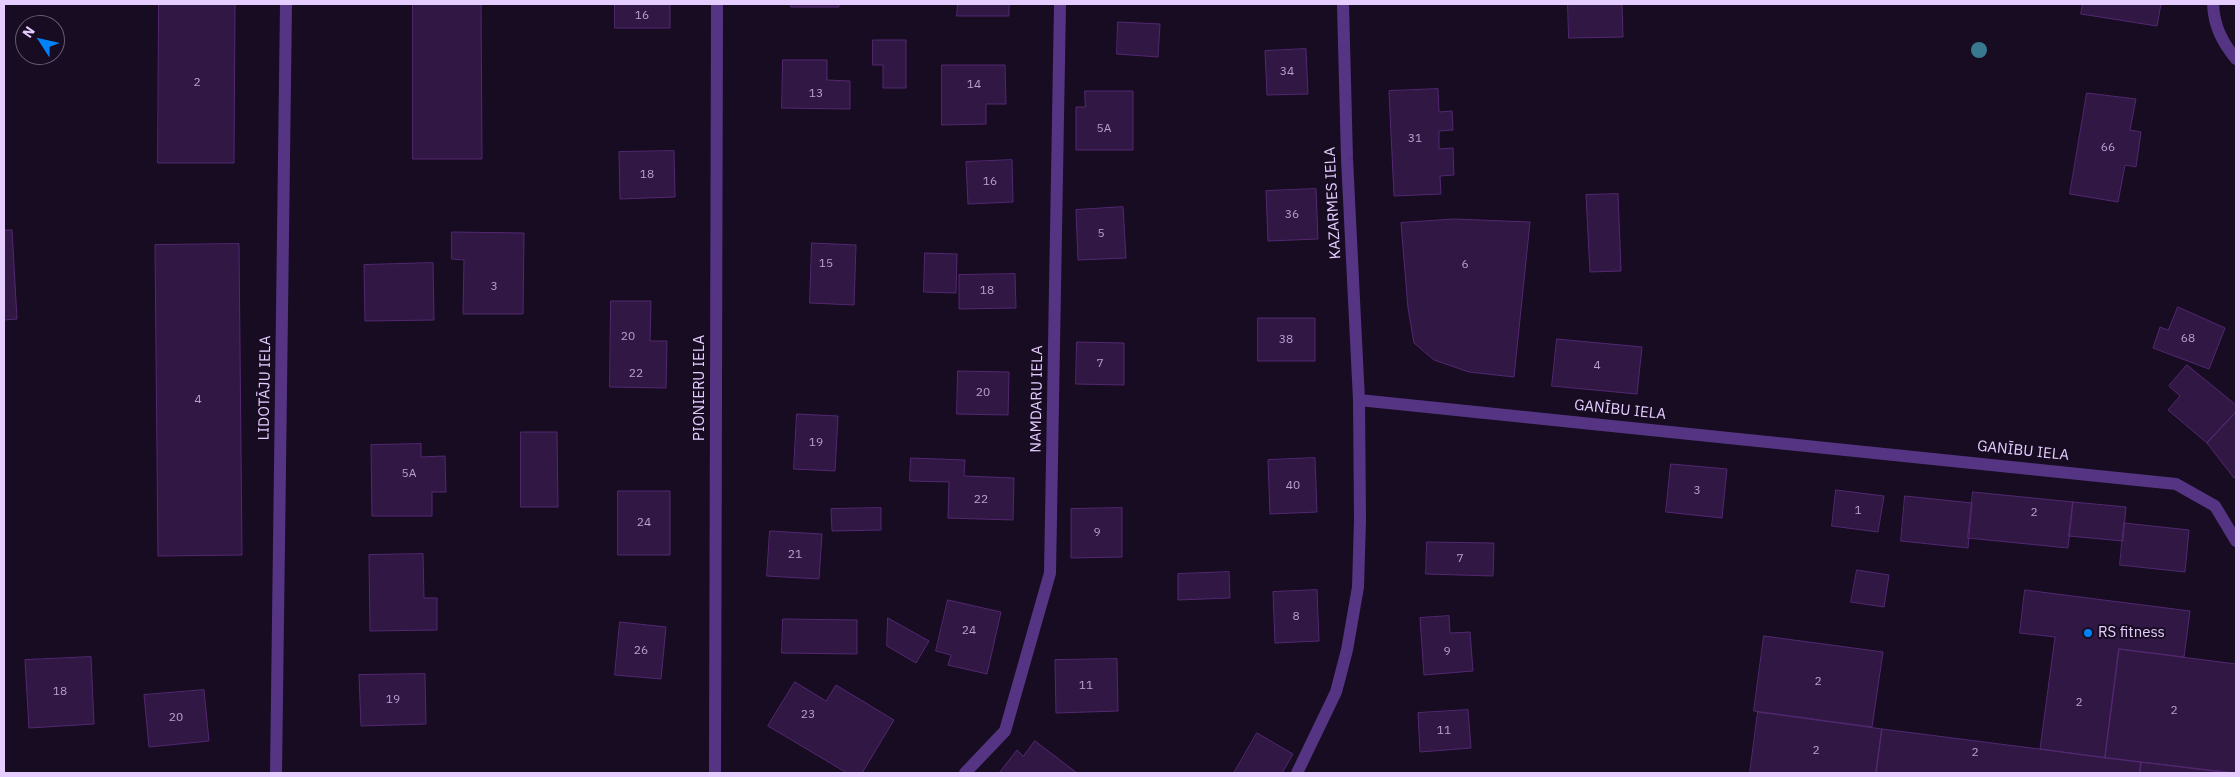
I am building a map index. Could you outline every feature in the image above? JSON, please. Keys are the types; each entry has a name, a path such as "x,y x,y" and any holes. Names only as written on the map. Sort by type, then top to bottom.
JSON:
{"street":[{"name":"LIDOTĀJU IELA","path":"276,773 286,4"},
{"name":"PIONIERU IELA","path":"715,773 716,4"},
{"name":"NAMDARU IELA","path":"965,773 1005,731 1050,573 1060,4"},
{"name":"KAZARMES IELA","path":"1343,4 1346,159 1359,400"},
{"path":"2213,4 2217,30 2224,45 2236,59"},
{"name":"GANĪBU IELA","path":"1359,400 2176,484 2214,506 2236,541"},
{"path":"1297,773 1336,692 1347,650 1358,587 1360,520 1359,400"}],"building":[{"path":"159,4 235,4 234,163 158,163"},
{"path":"413,4 481,4 482,159 413,159"},
{"path":"615,4 670,4 670,28 615,28"},
{"path":"791,4 839,4 839,7 791,7"},
{"path":"958,4 1009,4 1009,16 957,16"},
{"path":"1568,4 1622,4 1623,37 1569,38"},
{"path":"2083,4 2161,4 2157,26 2081,14"},
{"path":"1118,22 1160,24 1158,57 1117,54"},
{"path":"873,40 906,40 906,88 883,88 883,65 873,65"},
{"path":"1306,49 1308,94 1267,95 1265,51"},
{"path":"783,60 827,60 827,80 850,81 850,109 782,108"},
{"path":"942,65 1005,65 1006,104 986,104 986,124 942,125"},
{"path":"1438,89 1439,112 1452,111 1453,130 1439,131 1439,149 1453,148 1454,175 1440,176 1441,194 1394,196 1389,91"},
{"path":"1085,91 1133,91 1133,150 1076,150 1076,107 1085,107"},
{"path":"2087,93 2136,99 2130,130 2141,132 2136,167 2125,165 2118,202 2070,194"},
{"path":"674,151 675,197 620,199 619,152"},
{"path":"1012,160 1013,202 968,204 966,162"},
{"path":"1316,189 1318,239 1268,241 1266,191"},
{"path":"1618,194 1621,271 1590,272 1586,195"},
{"path":"1123,207 1126,258 1078,260 1076,210"},
{"path":"1454,219 1530,222 1514,377 1469,372 1434,360 1414,343 1408,308 1401,223"},
{"path":"4,230 12,230 17,319 4,320"},
{"path":"452,232 524,233 523,314 463,314 464,260 452,259"},
{"path":"812,243 856,245 854,305 810,303"},
{"path":"239,244 242,555 158,556 155,245"},
{"path":"925,253 957,254 956,293 924,292"},
{"path":"433,263 434,320 365,321 364,265"},
{"path":"1015,274 1016,308 959,309 959,275"},
{"path":"611,301 651,301 650,341 667,341 666,388 610,387"},
{"path":"2178,307 2225,328 2209,369 2153,348 2160,327 2168,330"},
{"path":"1258,318 1315,318 1315,361 1258,361"},
{"path":"1557,339 1642,347 1637,394 1552,386"},
{"path":"1077,342 1124,343 1124,385 1076,384"},
{"path":"2187,365 2236,405 2236,412 2207,443 2168,410 2180,396 2169,386"},
{"path":"958,371 1009,372 1008,415 957,414"},
{"path":"2236,412 2236,476 2234,478 2207,443"},
{"path":"797,414 838,416 835,471 794,469"},
{"path":"521,432 557,432 558,507 521,507"},
{"path":"421,444 421,457 445,456 446,492 432,492 432,516 372,516 371,445"},
{"path":"911,458 965,460 964,476 1014,478 1013,520 948,518 949,482 910,481"},
{"path":"1315,458 1317,512 1270,514 1268,460"},
{"path":"1671,464 1727,469 1722,518 1666,512"},
{"path":"1836,490 1884,496 1878,532 1832,526"},
{"path":"618,491 670,491 670,555 618,555"},
{"path":"1973,492 2073,502 2068,548 1968,538"},
{"path":"1905,496 1972,503 1968,548 1901,541"},
{"path":"2073,502 2126,507 2123,541 2069,536"},
{"path":"881,508 881,530 832,531 831,509"},
{"path":"1122,508 1122,557 1071,558 1071,509"},
{"path":"2124,523 2189,530 2185,572 2120,565"},
{"path":"770,531 822,534 819,579 767,576"},
{"path":"1427,542 1494,543 1493,576 1426,574"},
{"path":"423,554 424,598 437,598 437,630 370,631 369,555"},
{"path":"1857,570 1889,575 1884,607 1851,602"},
{"path":"1229,572 1230,598 1178,600 1178,574"},
{"path":"1317,590 1319,641 1275,643 1273,592"},
{"path":"2025,590 2190,611 2184,657 2119,649 2105,758 2040,749 2055,637 2020,633"},
{"path":"948,600 1001,612 987,674 948,665 951,655 936,651"},
{"path":"1449,616 1450,633 1470,632 1473,671 1424,675 1420,618"},
{"path":"888,618 929,641 916,663 887,646"},
{"path":"783,619 857,620 857,654 782,653"},
{"path":"620,622 666,627 661,679 615,675"},
{"path":"1764,636 1883,652 1872,727 1754,711"},
{"path":"2119,649 2236,664 2236,773 2105,758"},
{"path":"91,657 94,724 29,728 25,660"},
{"path":"1117,659 1118,711 1056,713 1055,660"},
{"path":"425,674 426,724 361,726 359,675"},
{"path":"795,682 826,701 836,685 894,720 862,773 847,773 768,726"},
{"path":"204,690 209,741 149,747 144,695"},
{"path":"1468,710 1471,748 1420,752 1418,713"},
{"path":"1758,712 1882,729 1876,773 1750,773"},
{"path":"1882,729 2141,762 2140,773 1876,773"},
{"path":"1257,733 1293,754 1282,773 1234,773"},
{"path":"1035,741 1077,773 999,773 1017,750 1023,756"},
{"path":"2141,762 2229,773 2140,773"}],"place":[{"name":"RS fitness","path":"2088,633"}]}
